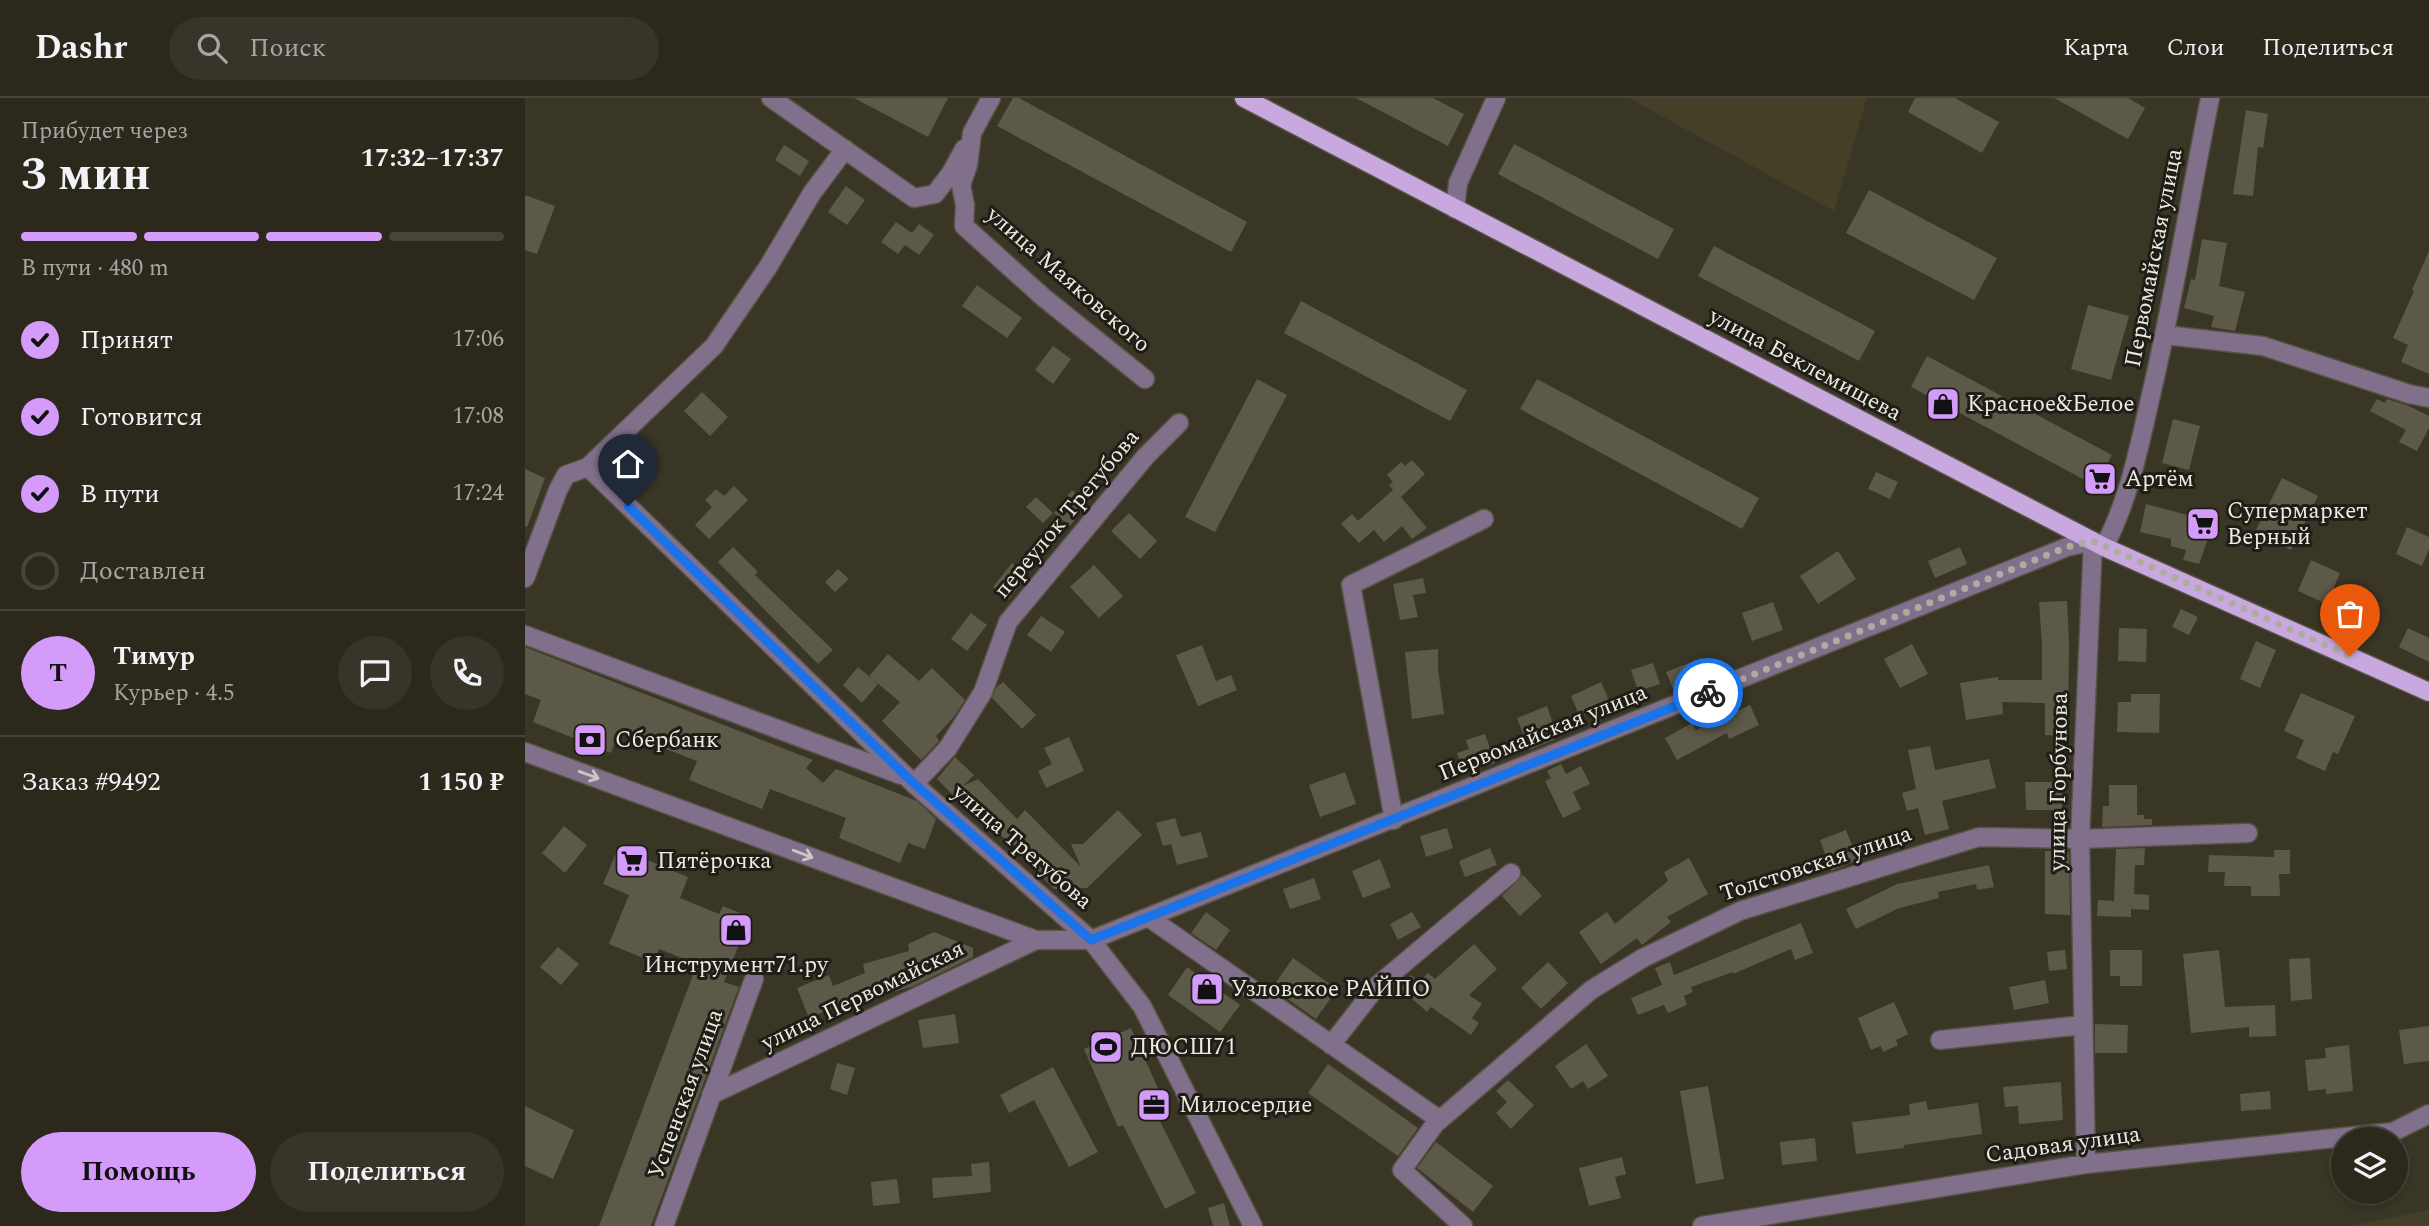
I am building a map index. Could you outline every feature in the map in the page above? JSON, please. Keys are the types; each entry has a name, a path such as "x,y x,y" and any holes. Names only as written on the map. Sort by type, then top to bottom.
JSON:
{"main road":[{"name":"улица Беклемищева","path":"1245,98 2099,544 2429,692"}],"street":[{"name":"улица Маяковского","path":"771,98 914,198 935,194 951,173 991,98"},
{"path":"1455,209 1458,183 1496,98"},
{"name":"Первомайская улица","path":"1091,940 2067,547 2099,544 2128,492 2165,335 2210,98"},
{"name":"улица Маяковского","path":"972,133 968,165 961,185 965,205 964,226 1043,297 1145,379"},
{"path":"525,578 566,475 589,467 714,346 768,267 812,193 845,149"},
{"path":"2165,335 2263,346 2396,390 2429,398"},
{"name":"переулок Трегубова","path":"911,780 948,748 983,692 1008,622 1146,456 1179,423"},
{"name":"улица Трегубова","path":"589,467 911,780 1091,940"},
{"path":"1394,820 1351,584 1484,519"},
{"name":"улица Горбунова","path":"2086,1164 2080,839 2099,544"},
{"path":"525,635 911,780"},
{"name":"улица Трегубова","path":"525,752 1036,940 1091,940"},
{"name":"Толстовская улица","path":"1463,1226 1402,1170 1440,1121 1591,990 1643,958 1740,911 1979,837 2080,839 2248,833"},
{"path":"1331,1045 1378,985 1511,873"},
{"path":"1148,918 1440,1121"},
{"name":"улица Первомайская","path":"711,1095 1036,940"},
{"path":"1091,940 1142,1006 1253,1226"},
{"name":"Успенская улица","path":"664,1226 754,979"},
{"path":"1940,1040 2083,1025"},
{"name":"Садовая улица","path":"1702,1226 2086,1164 2393,1132 2429,1114"}],"shaded area":[{"path":"1629,98 1867,98 1834,211"},
{"path":"2429,1210 2429,1226 2350,1226"}],"building":[{"path":"854,98 948,98 928,137"},
{"path":"1013,98 1019,98 1247,222 1231,252 997,126"},
{"path":"1356,98 1433,98 1464,114 1448,146"},
{"path":"1915,98 1955,98 1999,122 1982,153 1908,112"},
{"path":"2054,98 2128,98 2145,108 2128,139"},
{"path":"2246,110 2268,114 2263,148 2258,147 2253,196 2233,194"},
{"path":"1514,144 1674,229 1658,259 1498,174"},
{"path":"784,145 809,161 800,176 775,160"},
{"path":"846,186 865,200 847,225 828,212"},
{"path":"1869,190 1997,258 1974,300 1846,233"},
{"path":"525,195 555,206 537,254 525,250"},
{"path":"896,222 912,233 919,224 934,235 919,255 905,245 898,254 881,242"},
{"path":"2202,239 2227,243 2219,286 2245,292 2235,331 2211,327 2214,316 2184,308 2191,279 2195,280"},
{"path":"1714,246 1875,331 1859,361 1698,276"},
{"path":"2429,251 2429,374 2401,362 2408,345 2393,338"},
{"path":"977,285 1022,318 1007,338 962,306"},
{"path":"1301,301 1467,390 1450,421 1284,333"},
{"path":"2088,305 2129,316 2111,380 2071,369"},
{"path":"1053,346 1071,359 1053,384 1035,370"},
{"path":"1927,356 2112,455 2096,486 1911,387"},
{"path":"1257,379 1287,395 1215,532 1185,517"},
{"path":"1537,379 1759,498 1742,529 1520,409"},
{"path":"702,392 728,417 710,436 684,411"},
{"path":"2377,399 2385,403 2387,399 2409,406 2429,416 2429,428 2417,451 2399,442 2406,430 2370,411"},
{"path":"2173,419 2200,426 2189,470 2162,463"},
{"path":"1412,460 1425,474 1401,497 1427,528 1412,539 1402,526 1384,542 1374,530 1359,543 1341,524 1352,514 1358,521 1393,490 1389,485 1393,482 1387,475 1401,462 1405,466"},
{"path":"525,469 545,478 527,527 525,526"},
{"path":"1876,472 1898,482 1890,499 1868,489"},
{"path":"2282,478 2318,496 2291,550 2255,532"},
{"path":"734,486 748,500 709,539 695,525 712,507 705,500 716,489 724,496"},
{"path":"1072,490 1088,503 1070,526 1054,513"},
{"path":"1036,497 1053,513 1043,523 1026,507"},
{"path":"2146,504 2214,522 2199,564 2183,560 2186,550 2171,546 2171,539 2140,532"},
{"path":"1129,513 1157,541 1140,559 1111,531"},
{"path":"2407,527 2429,537 2429,549 2422,566 2396,554"},
{"path":"733,547 758,572 755,575 833,650 818,664 718,562"},
{"path":"1960,547 1967,564 1935,578 1928,561"},
{"path":"1838,551 1856,579 1818,604 1800,576"},
{"path":"2311,560 2340,573 2327,604 2298,591"},
{"path":"1012,563 1027,575 1009,599 993,587"},
{"path":"1094,565 1123,596 1099,618 1070,587"},
{"path":"838,569 849,579 835,592 825,582"},
{"path":"1423,578 1426,593 1413,595 1418,617 1400,620 1393,584"},
{"path":"2067,601 2068,736 2045,735 2045,703 2002,702 2003,714 1966,720 1960,683 1998,677 1998,680 2042,680 2039,602"},
{"path":"1773,602 1783,630 1752,641 1742,613"},
{"path":"2181,609 2198,617 2189,635 2172,627"},
{"path":"971,613 987,625 967,651 951,639"},
{"path":"1041,616 1065,632 1051,652 1027,635"},
{"path":"2119,628 2147,629 2146,662 2118,661"},
{"path":"2408,628 2429,638 2429,662 2399,647"},
{"path":"2256,641 2276,650 2260,688 2240,679"},
{"path":"1912,644 1928,674 1900,688 1884,659"},
{"path":"1202,645 1216,681 1231,675 1237,690 1198,706 1176,655"},
{"path":"525,647 813,760 806,768 823,783 836,769 917,801 936,819 925,849 908,843 900,863 839,838 846,818 770,789 762,809 689,780 697,761 619,731 611,753 533,722 541,700 525,694"},
{"path":"1438,649 1444,714 1412,719 1405,652"},
{"path":"888,654 919,681 932,668 965,700 936,736 939,741 921,760 882,721 900,702 869,676"},
{"path":"1701,658 1708,677 1674,691 1666,672"},
{"path":"1653,663 1660,684 1638,691 1631,670"},
{"path":"858,667 878,684 862,703 843,685"},
{"path":"1003,682 1036,715 1022,729 992,698 996,688"},
{"path":"1601,682 1610,703 1580,717 1571,696"},
{"path":"2301,693 2355,716 2338,754 2333,752 2325,771 2296,758 2304,740 2284,731"},
{"path":"2131,694 2160,694 2159,733 2117,732 2118,702 2131,702"},
{"path":"1750,705 1759,725 1729,739 1727,733 1677,760 1665,738 1692,723 1696,730"},
{"path":"1547,706 1553,724 1549,726 1554,740 1529,750 1517,718"},
{"path":"1485,734 1495,763 1476,769 1474,764 1462,768 1457,753 1469,749 1466,740"},
{"path":"1069,737 1084,771 1046,788 1038,771 1052,764 1044,748"},
{"path":"1930,746 1935,770 1989,759 1996,788 1942,801 1949,829 1925,835 1918,808 1907,811 1902,793 1916,789 1908,750"},
{"path":"955,757 974,775 963,786 978,779 1017,819 1025,810 1081,867 1071,844 1083,844 1118,810 1142,835 1087,888 1054,889 983,817 978,821 937,779"},
{"path":"1561,764 1566,774 1581,766 1590,784 1573,792 1581,809 1563,818 1545,781 1551,778 1547,771"},
{"path":"1345,772 1356,804 1320,817 1309,785"},
{"path":"2025,782 2062,782 2062,810 2026,810"},
{"path":"2109,785 2137,785 2137,815 2152,819 2152,825 2102,827 2103,806 2109,806"},
{"path":"1175,818 1181,837 1201,832 1208,857 1177,865 1171,844 1163,846 1156,823"},
{"path":"564,826 587,845 565,873 542,853"},
{"path":"1447,828 1453,848 1426,857 1420,836"},
{"path":"1846,830 1858,860 1831,871 1820,840"},
{"path":"618,848 688,877 680,898 719,914 723,906 750,917 724,982 739,987 651,1226 599,1226 697,964 659,949 653,962 609,944 629,895 603,884"},
{"path":"1490,848 1497,865 1465,877 1459,861"},
{"path":"2145,848 2144,865 2135,865 2134,894 2149,895 2149,910 2131,909 2131,917 2097,916 2098,900 2114,901 2116,849"},
{"path":"2274,850 2290,850 2290,874 2279,874 2280,896 2251,896 2251,886 2224,886 2225,872 2208,872 2209,855 2274,857"},
{"path":"2045,851 2069,852 2070,915 2045,914"},
{"path":"1689,858 1708,894 1667,917 1671,922 1642,945 1637,938 1601,964 1579,932 1607,912 1615,924 1668,881 1664,872"},
{"path":"1380,859 1391,887 1363,898 1352,871"},
{"path":"1989,865 1994,887 1977,890 1976,884 1938,892 1939,898 1899,908 1856,929 1846,909 1897,884"},
{"path":"1523,875 1542,896 1520,916 1502,896"},
{"path":"1314,878 1321,899 1290,909 1283,889"},
{"path":"1206,912 1230,930 1216,950 1191,933"},
{"path":"1412,912 1421,927 1398,940 1390,924"},
{"path":"1801,923 1813,953 1795,960 1791,949 1733,974 1691,987 1693,992 1684,996 1687,1005 1668,1013 1664,1005 1638,1015 1631,998 1662,985 1655,968 1670,962 1674,975"},
{"path":"934,932 973,948 973,957 914,986 873,998 871,992 809,1018 797,988 829,975 833,986 865,973 863,964 909,951 908,944"},
{"path":"1474,944 1497,969 1469,995 1482,1004 1472,1018 1479,1023 1471,1035 1431,1007 1427,1012 1400,988 1411,975 1419,982 1428,973 1435,979"},
{"path":"558,947 579,964 561,985 540,967"},
{"path":"2065,950 2067,969 2049,971 2047,952"},
{"path":"2110,950 2142,950 2142,986 2120,986 2120,976 2110,976"},
{"path":"2219,950 2225,1007 2275,1005 2276,1036 2249,1037 2249,1027 2191,1033 2183,954"},
{"path":"1293,958 1337,989 1316,1019 1272,988"},
{"path":"2310,958 2312,999 2291,1001 2289,959"},
{"path":"1548,962 1568,983 1541,1009 1521,988"},
{"path":"1187,967 1240,1005 1220,1032 1168,995"},
{"path":"2045,980 2049,1003 2014,1010 2009,987"},
{"path":"1894,1002 1908,1034 1896,1040 1898,1045 1883,1052 1881,1046 1871,1050 1858,1018"},
{"path":"955,1014 959,1043 923,1048 918,1020"},
{"path":"2095,1024 2128,1025 2127,1053 2095,1053"},
{"path":"2429,1026 2429,1061 2404,1064 2399,1030"},
{"path":"1131,1028 1166,1106 1155,1111 1196,1193 1165,1209 1123,1125 1118,1127 1084,1049"},
{"path":"1586,1044 1608,1076 1588,1089 1583,1081 1571,1089 1555,1066"},
{"path":"2349,1045 2353,1091 2326,1094 2326,1089 2308,1091 2305,1060 2326,1058 2325,1048"},
{"path":"837,1063 855,1068 847,1095 830,1089"},
{"path":"1328,1064 1418,1128 1398,1156 1308,1093"},
{"path":"1053,1067 1098,1152 1069,1167 1034,1100 1009,1113 1000,1095"},
{"path":"1508,1080 1534,1105 1511,1129 1496,1113 1507,1102 1496,1091"},
{"path":"2061,1082 2063,1120 2019,1124 2018,1106 2005,1107 2003,1087"},
{"path":"1708,1086 1724,1179 1696,1184 1680,1091"},
{"path":"2270,1091 2271,1109 2241,1111 2240,1094"},
{"path":"1926,1101 1928,1110 1978,1103 1982,1134 1856,1154 1852,1122 1910,1115 1909,1104"},
{"path":"525,1106 574,1130 553,1179 525,1166"},
{"path":"1815,1138 1817,1161 1782,1165 1780,1142"},
{"path":"1436,1142 1493,1186 1473,1212 1417,1168"},
{"path":"1622,1157 1626,1174 1615,1177 1621,1198 1589,1206 1579,1168"},
{"path":"989,1162 991,1192 933,1198 932,1178 972,1176 971,1164"},
{"path":"897,1179 900,1203 873,1206 871,1182"},
{"path":"1224,1203 1230,1226 1213,1226 1208,1208"}],"way so far":[{"path":"1708,693 2067,547 2093,541 2350,656"}],"place":[{"name":"Красное&Белое","path":"1943,404"},
{"name":"Артём","path":"2100,479"},
{"name":"Супермаркет Верный","path":"2203,524"},
{"name":"Сбербанк","path":"590,740"},
{"name":"Пятёрочка","path":"632,861"},
{"name":"Инструмент71.ру","path":"736,930"},
{"name":"Узловское РАЙПО","path":"1207,989"},
{"name":"ДЮСШ71","path":"1106,1047"},
{"name":"Милосердие","path":"1154,1105"}],"route":[{"path":"628,506 908,778 1091,940 1708,693"}]}
